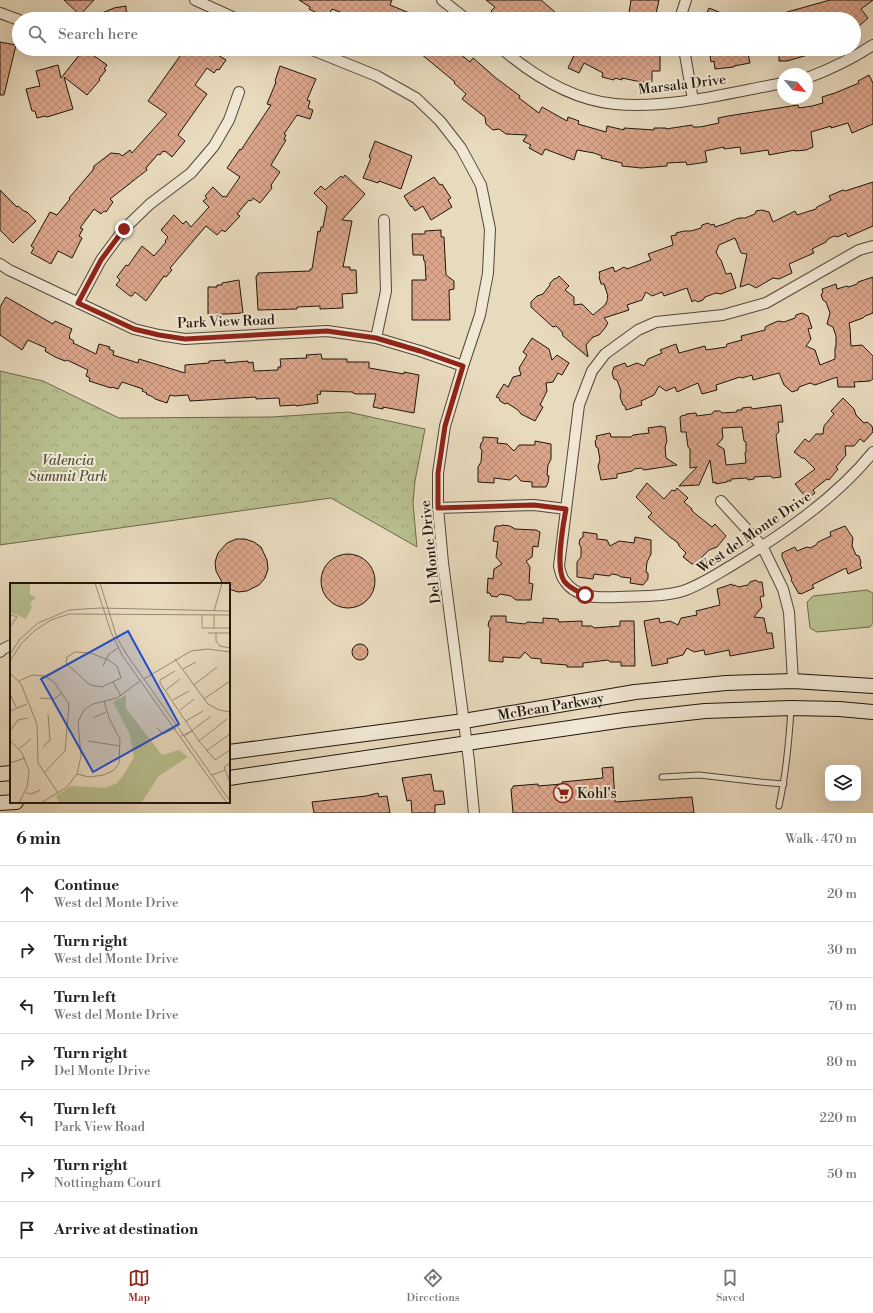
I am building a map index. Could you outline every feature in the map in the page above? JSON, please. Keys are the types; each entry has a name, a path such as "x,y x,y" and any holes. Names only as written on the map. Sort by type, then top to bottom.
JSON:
{"main road":[{"name":"McBean Parkway","path":"230,752 464,721 635,692 726,683 793,681 873,686"},
{"name":"McBean Parkway","path":"230,778 639,718 705,711 791,708 839,709 873,712"},
{"path":"0,774 10,773"},
{"path":"0,803 10,802"}],"street":[{"path":"195,0 222,12"},
{"path":"442,0 457,12"},
{"path":"682,12 686,0"},
{"path":"0,13 12,17"},
{"path":"861,53 873,45"},
{"name":"Del Monte Drive","path":"327,56 377,76 416,98 440,121 461,148 481,185 490,229 488,273 480,314 445,426 438,473 438,508 443,563 467,743 474,813"},
{"name":"Marsala Drive","path":"511,56 550,83 583,97 614,104 648,105 692,100 777,84"},
{"path":"685,56 692,100"},
{"path":"813,76 857,56"},
{"path":"78,303 101,260 124,229 150,204 191,173 214,146 228,120 239,92"},
{"path":"376,338 386,291 384,220"},
{"name":"West del Monte Drive","path":"873,246 859,250 766,303 723,315 656,322 638,330 605,354 592,371 579,405 559,566 564,580 572,589 585,595 599,598 667,594 682,591 700,584 762,546 825,500 864,464 873,452"},
{"name":"Park View Road","path":"0,264 8,270 134,329 159,335 185,339 327,331 376,338 463,366"},
{"path":"721,501 762,546 783,589 790,612 793,681"},
{"path":"438,508 534,505 566,509"},
{"path":"0,652 10,646"}],"lane":[{"path":"779,806 784,784 790,737 791,708"},
{"path":"662,777 699,775 784,784"}],"green space":[{"name":"Valencia Summit Park","path":"0,371 43,381 119,418 272,417 348,412 425,429 415,481 413,503 417,547 331,498 0,545"},
{"path":"867,590 873,593 873,623 870,627 817,632 810,628 807,602 813,596"}],"building":[{"path":"64,0 94,0 83,12 77,12"},
{"path":"299,0 392,0 390,5 407,12 340,12 332,9 330,12 315,12 309,9 310,7"},
{"path":"486,0 541,0 555,12 492,12 491,11 495,7"},
{"path":"631,0 659,0 656,12 629,12"},
{"path":"830,0 873,0 861,9 868,18 861,24 861,12 787,12"},
{"path":"126,6 127,12 105,12 114,8"},
{"path":"709,8 719,12 707,12"},
{"path":"0,42 12,44 12,56 13,56 4,95 0,95"},
{"path":"78,56 94,56 107,65 104,69 106,70 99,79 100,80 87,95 64,77 73,109 47,117 37,118 35,111 32,111 26,89 40,86 36,71 58,65 61,78"},
{"path":"180,56 219,56 226,60 219,70 217,69 214,73 207,68 195,85 207,94 178,135 185,141 172,157 165,151 163,151 160,155 158,154 146,168 147,170 110,199 113,202 106,212 104,211 101,214 94,209 80,228 83,229 79,236 82,238 72,258 58,251 51,264 31,253 34,248 31,246 50,212 57,215 70,199 69,198 93,170 94,166 111,153 120,154 122,156 130,150 132,153 167,114 148,101"},
{"path":"423,56 463,56 470,62 473,58 520,96 519,98 539,113 542,107 567,121 568,117 579,121 578,124 606,132 607,126 624,130 624,128 654,130 654,128 666,129 692,125 693,127 700,127 719,123 718,118 728,116 798,105 799,108 812,106 823,103 822,97 859,83 858,81 869,75 873,83 873,124 852,133 848,123 811,132 813,147 806,150 795,150 769,155 768,150 741,154 740,147 724,149 724,147 705,151 707,162 687,165 686,162 667,163 667,166 641,168 622,166 622,163 601,158 602,156 594,153 577,150 574,160 545,149 542,155 529,148 531,145 523,141 527,135 506,134 499,129 493,130 486,124 485,117 462,99 466,94 454,83 455,82"},
{"path":"574,56 660,56 660,71 652,71 652,82 641,82 622,78 622,80 615,78 614,80 602,77 603,73 584,63 579,73 568,68"},
{"path":"710,56 748,56 750,63 734,67 715,69 714,61 711,62"},
{"path":"779,56 804,56 787,61 779,61"},
{"path":"280,66 316,79 307,100 310,101 308,108 313,110 310,119 297,115 284,134 286,135 284,139 286,140 271,165 280,172 271,185 272,188 260,203 253,198 251,201 249,200 237,214 240,216 225,232 222,230 217,235 206,226 170,268 172,270 166,277 164,276 146,301 135,292 132,296 130,296 116,285 120,280 117,277 126,265 128,266 142,246 154,256 166,242 165,241 168,237 161,230 174,215 183,224 186,221 191,227 209,207 203,201 207,198 205,196 213,187 223,197 226,197 240,177 227,168 271,105 267,104 276,82 275,81"},
{"path":"375,141 412,156 401,189 379,181 378,183 363,178 371,158 369,157"},
{"path":"345,175 365,194 342,220 352,221 343,267 350,267 350,270 356,270 357,293 342,294 343,308 320,309 320,306 297,307 297,309 258,310 256,276 258,273 310,271 310,269 312,269 318,231 320,232 321,227 323,227 327,206 314,193 321,186 325,190 341,176 343,178"},
{"path":"434,177 440,185 442,184 451,198 448,200 452,207 431,220 423,206 415,211 404,196"},
{"path":"873,182 873,226 848,237 846,233 828,239 826,242 812,249 814,253 789,264 792,273 779,279 773,278 756,288 749,284 740,287 747,254 741,253 735,238 719,245 716,252 721,260 726,274 731,273 736,288 721,294 716,293 705,297 703,300 698,302 695,300 692,302 687,288 664,296 662,292 652,296 646,292 642,300 627,305 629,310 604,318 608,323 605,328 599,335 593,337 586,345 588,357 563,336 562,332 556,326 553,327 531,307 531,302 537,296 543,294 550,283 559,276 569,286 565,290 574,297 574,305 582,304 593,315 605,305 608,299 604,284 601,284 599,272 613,267 615,272 624,267 627,269 651,260 648,254 673,245 671,236 676,235 676,233 701,228 702,225 708,223 711,225 714,224 715,227 739,218 745,218 755,214 756,211 762,210 769,212 773,222 795,211 797,215 816,209 817,207 831,200 829,196 843,190 845,191"},
{"path":"0,190 17,207 18,206 27,212 36,221 13,243 0,230"},
{"path":"441,230 441,237 444,237 446,275 454,281 454,289 449,290 450,320 412,320 412,280 426,280 425,261 423,255 413,255 412,234 425,234 425,231"},
{"path":"873,277 873,313 849,323 851,346 862,345 873,356 873,379 870,381 854,382 855,387 838,387 837,377 815,385 810,383 799,387 798,390 792,392 784,385 779,373 753,380 752,375 742,378 740,377 716,385 717,390 702,394 698,383 677,392 675,387 666,391 659,386 654,395 641,401 642,405 626,410 625,406 623,405 620,397 621,391 617,380 614,379 612,373 614,367 625,363 627,367 637,363 644,366 648,359 662,353 660,350 676,344 679,353 705,346 706,350 726,347 727,344 742,340 741,336 765,330 765,327 771,324 778,321 784,322 795,318 796,315 802,313 808,316 812,328 808,329 811,339 806,346 815,350 820,365 835,359 836,336 833,327 827,324 830,313 826,302 823,300 821,295 823,292 822,289 836,284 837,289 847,286 849,287"},
{"path":"239,280 243,313 208,315 208,287 217,287 217,285 222,285 222,283"},
{"path":"6,297 53,324 55,321 72,329 69,338 74,341 73,343 96,354 99,344 110,347 109,349 114,351 113,355 138,363 139,359 185,373 185,365 225,360 225,363 253,362 254,371 278,370 278,367 281,367 280,359 307,358 306,355 321,354 322,359 347,359 347,362 369,362 369,368 419,375 414,413 383,407 383,409 373,407 376,394 356,394 353,392 320,391 321,394 317,395 318,403 296,406 280,406 279,398 256,399 256,397 190,401 188,395 170,395 167,403 146,394 147,393 142,391 143,389 122,382 118,389 111,388 89,381 90,378 86,376 88,370 67,360 65,361 55,357 45,351 46,348 28,340 22,350 0,335 0,307"},
{"path":"532,338 549,349 552,360 557,355 569,363 562,375 558,373 553,382 546,383 547,391 540,405 543,407 535,421 521,414 518,410 507,403 505,404 496,397 504,384 508,387 513,377 521,375 519,368 527,355 523,352"},
{"path":"843,398 854,409 856,415 864,423 867,422 872,426 873,432 864,442 860,439 854,446 845,446 846,455 836,467 838,469 829,480 827,479 813,490 815,493 807,499 795,484 815,469 804,458 794,452 805,439 809,442 816,434 823,434 824,426 834,414 831,411"},
{"path":"781,405 783,422 778,422 779,432 776,435 781,477 754,477 754,479 748,480 747,478 731,479 731,481 716,484 716,482 713,483 710,460 699,485 679,486 697,467 690,468 690,449 688,447 686,432 681,432 680,417 686,414 696,413 697,416 712,414 714,411 720,411 722,413 737,412 737,410 742,410 742,408 751,407 752,409","holes":["742,427 744,441 746,442 746,463 726,465 724,449 717,445 723,438 722,428"]},
{"path":"665,427 667,441 665,447 666,458 677,465 644,470 641,468 634,469 632,471 617,474 617,478 601,480 598,466 600,460 595,441 597,439 596,436 610,433 611,437 631,437 633,435 649,433 648,428"},
{"path":"483,437 498,438 497,443 507,444 514,451 519,445 535,445 535,441 551,444 551,459 548,465 547,475 549,476 546,487 532,487 532,482 521,481 516,475 510,480 494,478 494,483 478,482 478,467 481,462 482,450 480,448"},
{"path":"647,483 664,499 672,490 675,491 677,488 688,498 684,502 692,509 692,511 712,527 715,524 726,536 717,547 709,550 702,557 703,560 699,564 692,564 683,557 686,553 678,543 648,517 652,513 636,497"},
{"path":"502,525 510,526 515,529 536,530 540,532 538,547 533,546 532,557 526,561 530,567 529,583 533,584 531,600 516,600 511,596 500,594 497,597 491,596 490,593 487,593 488,578 493,579 494,569 502,564 496,557 498,542 493,541 495,527"},
{"path":"845,526 853,538 852,546 856,555 859,556 861,562 860,565 862,568 848,574 846,568 812,585 814,588 799,594 791,580 792,579 782,557 782,553 795,547 797,551 807,547 810,548 818,542 831,536 830,532"},
{"path":"583,532 597,534 597,539 607,540 610,546 619,541 634,543 635,537 651,540 651,554 647,562 646,572 648,573 648,579 643,585 630,583 631,578 612,574 609,576 594,574 593,579 577,577 577,562 581,557 581,547 579,544 580,539 583,537"},
{"path":"236,539 245,539 254,542 261,547 267,560 268,569 265,578 259,585 247,591 238,592 230,589 230,583 222,583 216,571 215,562 218,553 227,543"},
{"path":"348,554 358,556 367,562 373,571 375,581 373,591 367,600 358,606 348,608 338,606 329,600 323,591 321,581 323,571 329,562 338,556"},
{"path":"756,580 758,582 762,582 764,596 760,597 762,607 754,617 764,618 767,633 772,633 774,648 730,656 729,650 705,655 704,650 694,652 687,648 683,655 667,659 668,663 652,666 644,621 659,618 660,623 670,621 678,625 681,618 697,615 696,611 720,605 717,589 732,584 733,586 735,585 738,587 748,585 750,582"},
{"path":"491,616 506,616 506,622 525,624 527,622 543,623 543,618 558,619 559,622 582,621 582,626 592,626 594,628 620,626 620,621 634,621 635,666 621,666 621,662 610,662 608,660 583,663 583,667 567,667 567,665 541,663 541,659 531,658 525,652 520,658 503,657 503,662 489,661 490,628 488,626"},
{"path":"360,644 367,649 368,652 363,659 360,660 353,655 352,652 357,645"},
{"name":"Kohl's","path":"613,767 615,802 692,797 694,813 513,813 511,789 513,786 562,784 562,782 603,778 602,768"},
{"path":"431,774 434,791 443,791 445,804 435,805 435,813 412,813 411,800 407,801 402,778"},
{"path":"378,793 379,797 387,796 390,813 314,813 312,802 366,796"}],"place":[{"name":"Kohl's","path":"563,793"}],"route":[{"path":"124,229 101,260 78,303 134,329 185,339 327,331 376,338 463,366 445,426 438,473 438,508 534,505 566,509 559,566 564,580 572,589 585,595"}]}
